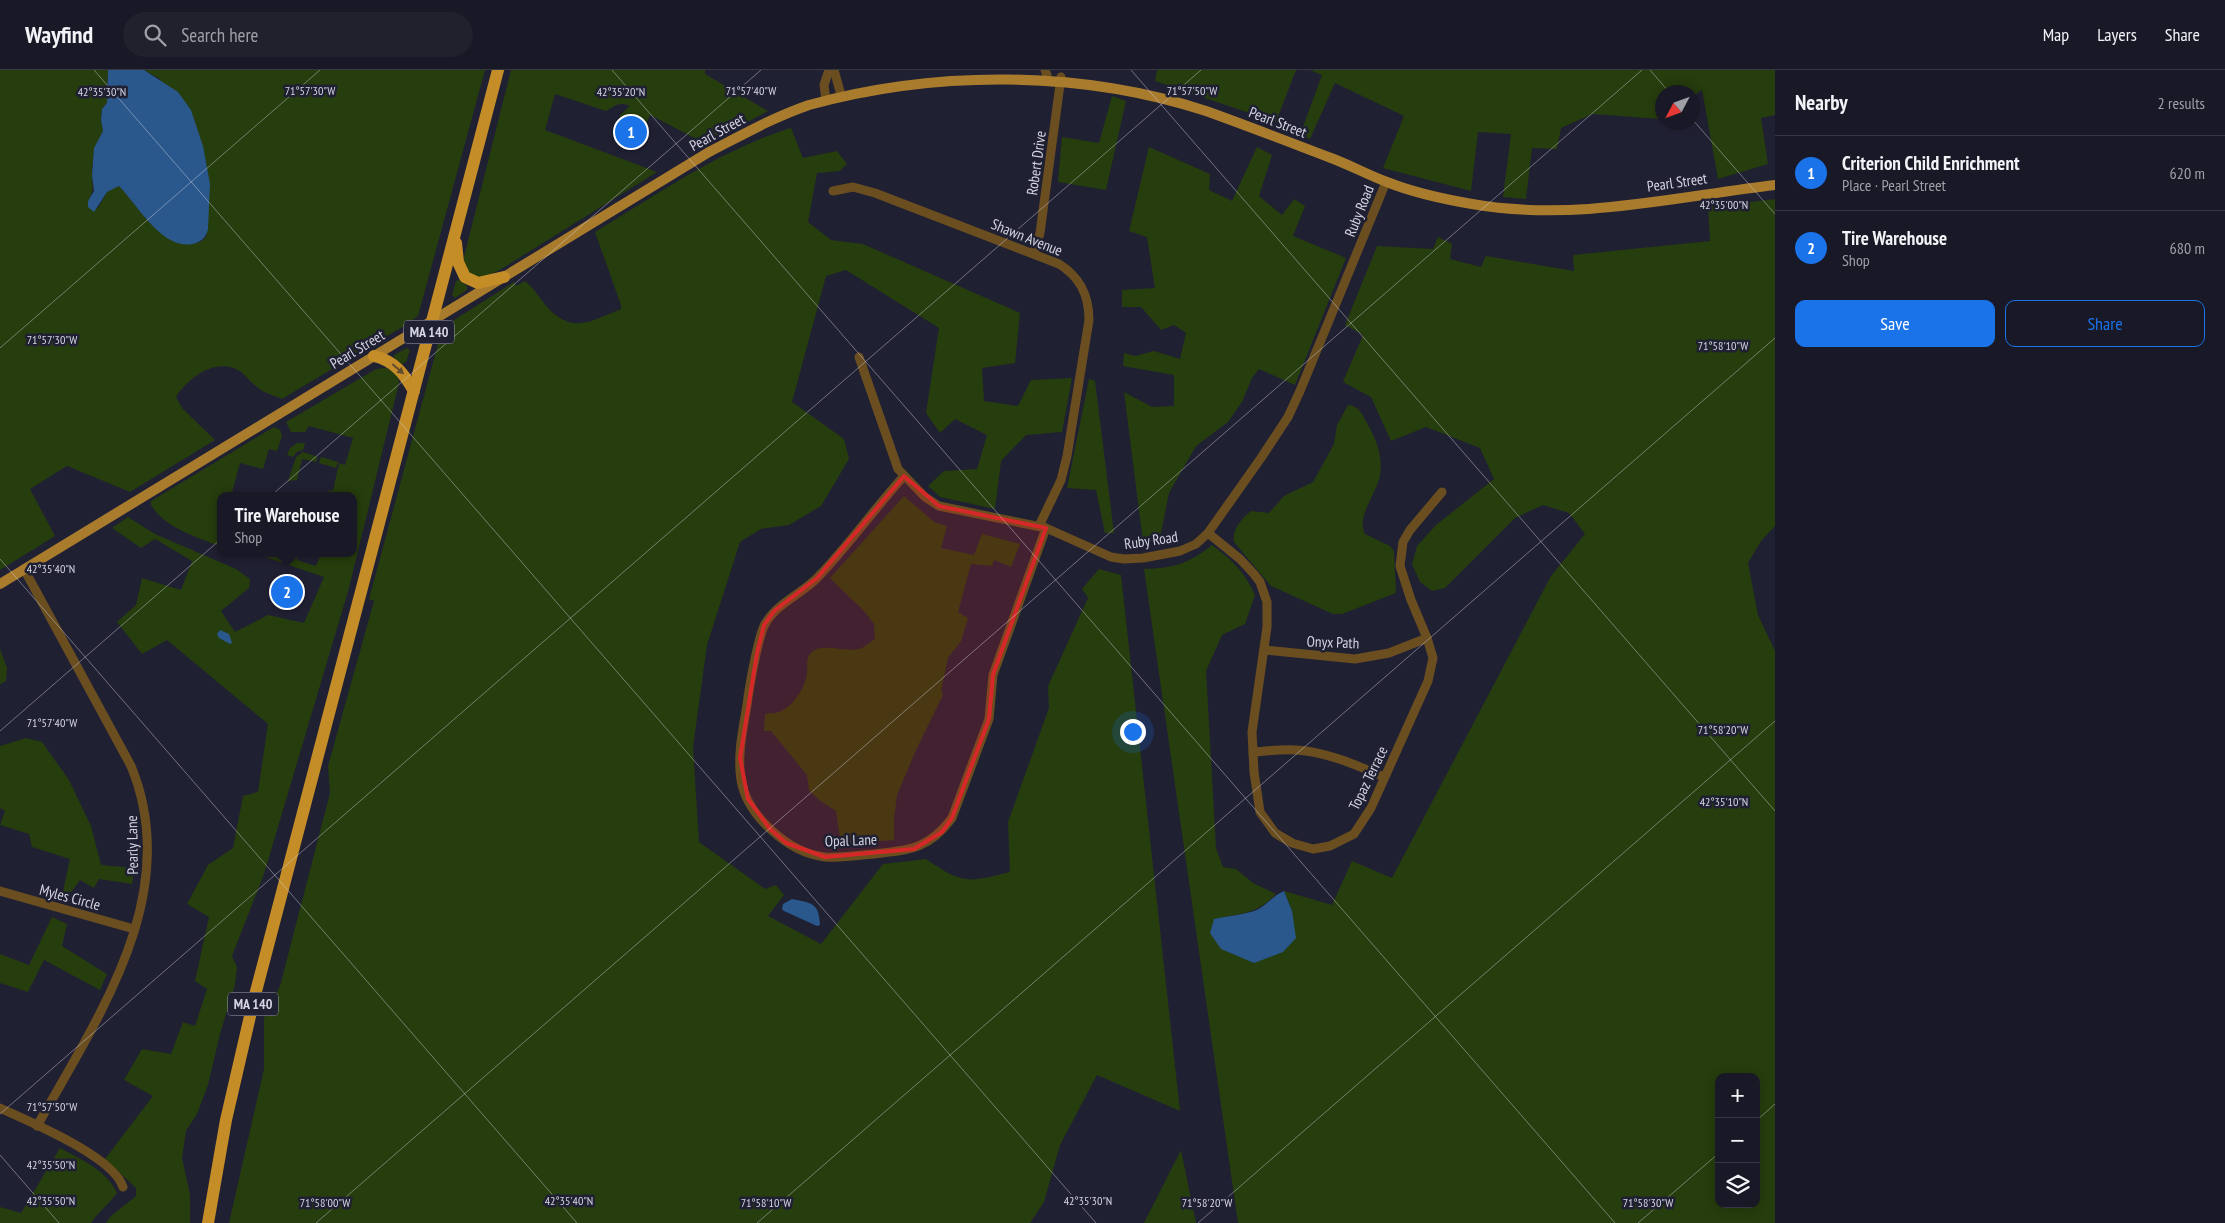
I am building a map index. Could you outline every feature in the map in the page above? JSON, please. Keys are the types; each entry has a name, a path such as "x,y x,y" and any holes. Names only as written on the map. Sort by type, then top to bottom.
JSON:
{"highway":[{"name":"MA 140","path":"208,1223 226,1120 247,1025 498,70"},
{"path":"456,231 458,262 465,277 478,283 504,277"},
{"path":"374,356 387,360 401,370 414,391"}],"main road":[{"name":"Pearl Street","path":"0,584 709,152 773,120 841,95 899,82 994,73 1046,73 1061,77 1114,84 1176,100 1334,159 1386,182 1457,202 1504,209 1539,212 1606,208 1775,185"}],"street":[{"path":"826,100 824,85 829,70"},
{"path":"834,70 841,95"},
{"name":"Robert Drive","path":"1034,253 1040,233 1061,77"},
{"name":"Ruby Road","path":"859,357 893,460 904,476 926,497 939,506 1043,527 1111,557 1124,559 1173,553 1196,544 1208,533 1260,460 1292,410 1386,182"},
{"name":"Shawn Avenue","path":"833,191 853,187 864,190 1034,253 1059,264 1074,275 1085,292 1089,310 1067,456 1061,480 1043,527"},
{"name":"Opal Lane","path":"904,476 817,578 774,611 764,625 748,694 740,758 741,781 748,799 770,829 786,843 802,851 825,857 908,850 929,842 942,832 952,818 989,720 993,675 1043,527"},
{"name":"Topaz Terrace","path":"1208,533 1240,559 1260,582 1267,602 1267,627 1252,732 1260,812 1275,833 1292,843 1312,850 1330,846 1354,834 1371,808 1428,682 1433,658 1400,566 1403,542 1410,530 1442,492"},
{"name":"Pearly Lane","path":"24,569 120,743 141,790 148,822 149,863 144,895 112,991 37,1126"},
{"name":"Onyx Path","path":"1264,650 1355,659 1389,653 1427,638"},
{"path":"1253,752 1282,750 1312,752 1327,755 1384,776"},
{"name":"Myles Circle","path":"0,891 134,929"},
{"path":"0,1108 96,1158 114,1173 123,1187"}],"highlighted area":[{"path":"904,476 939,506 1046,528 993,675 989,719 952,818 942,832 914,849 859,855 825,857 786,843 770,829 748,799 740,758 757,653 764,625 774,611 817,578"}],"green space":[{"path":"0,70 108,70 107,103 102,109 101,119 103,131 94,157 92,191 88,201 98,208 107,192 119,185 148,220 193,244 202,241 207,235 160,79 144,70 485,70 418,316 282,399 261,390 241,372 232,368 223,366 204,371 188,382 176,397 182,408 215,440 130,492 67,466 30,489 55,536 0,570"},
{"path":"511,70 705,70 705,74 768,111 706,144 650,115 645,127 619,116 630,106 618,105 606,111 555,94 545,130 657,172 498,271 482,278 471,276 463,261"},
{"path":"1157,70 1296,70 1276,122 1155,81"},
{"path":"1310,70 1775,70 1775,115 1761,118 1768,164 1718,179 1700,85 1655,85 1655,119 1592,114 1561,128 1557,149 1532,148 1526,199 1503,197 1511,134 1478,132 1471,191 1383,168 1404,116 1335,83 1310,139 1300,135 1322,75"},
{"path":"1112,96 1126,101 1106,190 1058,182 1062,137 1099,143"},
{"path":"791,128 803,158 837,151 847,164 840,171 817,173 808,222 831,240 863,244 1020,313 1015,363 982,368 984,401 1018,406 1031,380 1072,378 1062,432 1026,435 1001,461 995,509 940,497 928,486 944,471 977,469 987,435 955,419 940,433 926,413 939,328 846,270 826,276 792,402 844,439 849,459 821,506 789,525 761,529 740,542 707,645 693,747 699,842 765,889 776,885 784,895 768,916 821,944 883,864 926,859 948,873 966,879 984,878 1010,872 1008,822 1049,708 1048,686 1088,598 1082,589 1099,569 1121,575 1180,1111 1097,1075 1060,1145 1044,1202 1030,1223 229,1223 264,1069 264,1018 280,986 330,793 328,766 374,601 369,599 441,333 451,322 514,282 516,286 525,281 548,308 566,321 583,323 621,309 595,232 714,161 739,148"},
{"path":"1149,147 1210,174 1209,190 1232,201 1257,147 1272,155 1259,196 1282,215 1294,199 1305,206 1293,236 1346,258 1295,385 1259,369 1252,378 1242,402 1228,422 1196,446 1169,493 1161,533 1143,542 1124,392 1152,407 1174,406 1174,375 1123,366 1124,353 1135,356 1154,351 1180,359 1186,333 1174,325 1161,330 1141,307 1122,307 1122,290 1155,288 1147,237 1129,231"},
{"path":"1775,199 1775,526 1761,541 1748,563 1758,615 1775,651 1775,1223 1238,1223 1144,569 1180,564 1195,557 1212,545 1237,567 1255,595 1245,624 1222,635 1206,671 1216,848 1223,867 1236,869 1253,883 1276,894 1255,910 1214,919 1292,911 1284,891 1332,905 1352,861 1392,878 1551,576 1585,534 1569,513 1543,505 1515,518 1445,588 1432,591 1420,582 1412,564 1417,546 1436,525 1494,479 1480,448 1426,427 1391,441 1371,397 1343,382 1363,335 1345,325 1377,246 1433,249 1438,237 1452,244 1450,259 1481,267 1486,256 1574,271 1573,255 1710,241 1708,207"},
{"path":"459,280 467,286 467,290 455,298 452,295 456,281"},
{"path":"407,348 410,350 406,362 402,364 395,359 394,355"},
{"path":"385,368 395,373 399,383 357,555 357,492 328,492 329,490 333,491 339,463 345,465 353,438 309,426 305,432 291,432 286,422 376,369"},
{"path":"1089,379 1095,381 1114,533 1105,533 1096,490 1067,488"},
{"path":"1348,405 1355,407 1362,414 1378,448 1381,468 1380,475 1365,512 1363,527 1365,534 1390,546 1394,551 1396,593 1342,614 1333,614 1271,586 1234,542 1234,533 1238,525 1251,511 1269,513 1284,496 1313,482 1334,444 1337,425"},
{"path":"274,427 280,430 282,436 277,451 269,449 263,469 240,463 232,492 217,492 217,545 173,526 157,513 151,505 151,501"},
{"path":"297,443 305,443 303,450 297,452 293,457 287,455 290,448"},
{"path":"303,452 318,457 316,462 302,459 297,480 288,481 296,457"},
{"path":"321,457 338,462 336,468 319,463"},
{"path":"904,496 934,522 947,526 941,548 974,555 982,534 1020,544 1011,567 994,560 992,566 971,564 958,612 968,618 961,641 948,658 941,691 943,695 916,750 897,795 894,840 841,844 836,811 819,800 809,790 807,775 771,731 764,731 765,714 777,713 785,709 798,696 806,679 808,660 812,652 823,648 850,650 862,648 875,639 874,624 865,612 830,578"},
{"path":"128,517 155,534 236,569 250,579 249,588 221,611 235,632 268,615 304,623 324,577 265,557 298,557 297,560 316,566 319,557 357,557 264,874 232,956 237,967 235,985 220,1034 208,1085 197,1114 186,1131 182,1158 190,1194 190,1223 106,1223 111,1216 136,1196 136,1188 105,1159 153,1096 124,1080 142,1049 171,1054 183,1022 195,1026 207,989 195,981 209,917 187,904 208,865 233,848 243,796 258,792 268,724 167,640 142,654 117,622 136,605 142,578 181,590 192,561 155,539 141,548 112,528"},
{"path":"0,649 7,668 6,681 0,684"},
{"path":"26,738 42,742 69,780 91,826 101,865 134,868 132,884 99,879 94,888 80,880 72,891 62,896 70,859 32,847 29,834 0,825 5,811 0,808 0,746"},
{"path":"52,917 67,924 62,946 107,974 100,990 44,960 28,992 0,983 0,954 29,965"},
{"path":"60,1148 84,1161 107,1178 117,1193 114,1197 91,1223 0,1223 0,1207 21,1213"},
{"path":"1181,1150 1196,1223 1144,1223"}],"water":[{"path":"108,70 144,70 178,92 191,110 203,146 210,184 208,229 204,238 199,242 184,244 162,235 119,186 107,192 94,212 88,207 88,201 94,191 92,175 94,148 103,131 101,120 102,109 107,103"},
{"path":"220,630 229,634 232,643 230,644 219,638 217,634"},
{"path":"1284,891 1292,911 1296,938 1283,952 1254,963 1221,949 1210,933 1214,919 1254,911"},
{"path":"792,899 813,905 818,912 820,925 817,926 784,911 782,909 783,904"}],"place":[{"name":"Criterion Child Enrichment","path":"631,132"},
{"name":"Tire Warehouse","path":"287,592"}]}
